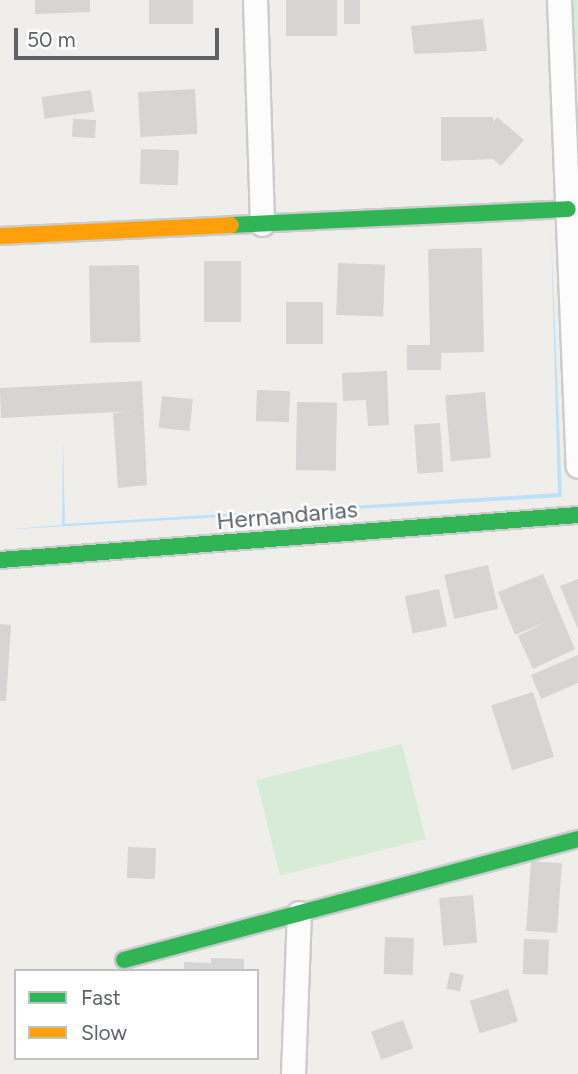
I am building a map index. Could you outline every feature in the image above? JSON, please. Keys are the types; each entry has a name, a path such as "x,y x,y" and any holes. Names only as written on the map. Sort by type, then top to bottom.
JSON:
{"street":[{"path":"255,0 262,224"},
{"path":"559,0 578,466"},
{"path":"0,236 568,209"},
{"name":"Hernandarias","path":"0,561 578,515"},
{"path":"124,960 578,839"},
{"path":"293,1074 299,913"}],"green space":[{"path":"567,0 578,0 578,74 571,72"},
{"path":"402,744 426,839 280,875 256,780"}],"water":[{"path":"551,230 562,497 0,530 62,525 63,439 65,524 558,493"}],"building":[{"path":"35,0 90,0 90,12 35,14"},
{"path":"149,0 193,0 193,24 149,24"},
{"path":"286,0 337,0 337,36 286,36"},
{"path":"344,0 360,0 360,24 344,24"},
{"path":"483,19 487,51 414,54 411,26"},
{"path":"195,89 197,134 140,137 138,92"},
{"path":"91,90 94,112 45,119 41,97"},
{"path":"441,117 493,117 493,122 497,117 524,140 501,166 493,159 441,161"},
{"path":"73,119 96,120 95,138 72,137"},
{"path":"141,149 179,150 178,185 140,184"},
{"path":"482,248 484,352 441,353 441,370 407,370 407,345 430,345 428,249"},
{"path":"204,261 241,261 241,322 204,322"},
{"path":"338,263 385,265 383,317 336,315"},
{"path":"139,265 140,342 90,343 89,266"},
{"path":"286,302 323,302 323,344 286,344"},
{"path":"387,371 389,425 368,426 366,400 343,401 342,373"},
{"path":"142,381 147,485 118,488 113,413 134,411 1,418 0,388"},
{"path":"257,390 290,391 289,422 256,421"},
{"path":"485,392 491,458 451,461 445,395"},
{"path":"162,396 193,399 189,431 159,428"},
{"path":"297,402 337,403 336,471 296,470"},
{"path":"440,423 443,472 417,474 414,425"},
{"path":"488,565 498,609 454,619 444,575"},
{"path":"543,574 575,649 533,669 518,636 546,622 515,635 498,592"},
{"path":"578,579 578,629 560,586"},
{"path":"439,589 447,626 413,633 405,596"},
{"path":"0,624 11,625 6,701 0,701"},
{"path":"578,655 578,683 541,699 531,675"},
{"path":"533,692 554,757 512,770 491,706"},
{"path":"128,847 156,848 155,879 127,878"},
{"path":"531,861 562,863 557,933 526,931"},
{"path":"473,895 477,943 443,946 439,898"},
{"path":"385,937 414,938 413,975 384,974"},
{"path":"524,939 549,940 548,975 523,974"},
{"path":"211,958 244,959 244,969 184,969 184,962 211,963"},
{"path":"450,972 464,975 460,992 446,989"},
{"path":"508,989 518,1022 480,1033 470,1001"},
{"path":"403,1020 413,1048 381,1060 371,1032"}],"traffic: fast":[{"path":"231,225 568,209"},
{"path":"0,560 578,515"},
{"path":"124,960 578,839"}],"traffic: slow":[{"path":"0,236 231,225"}]}
